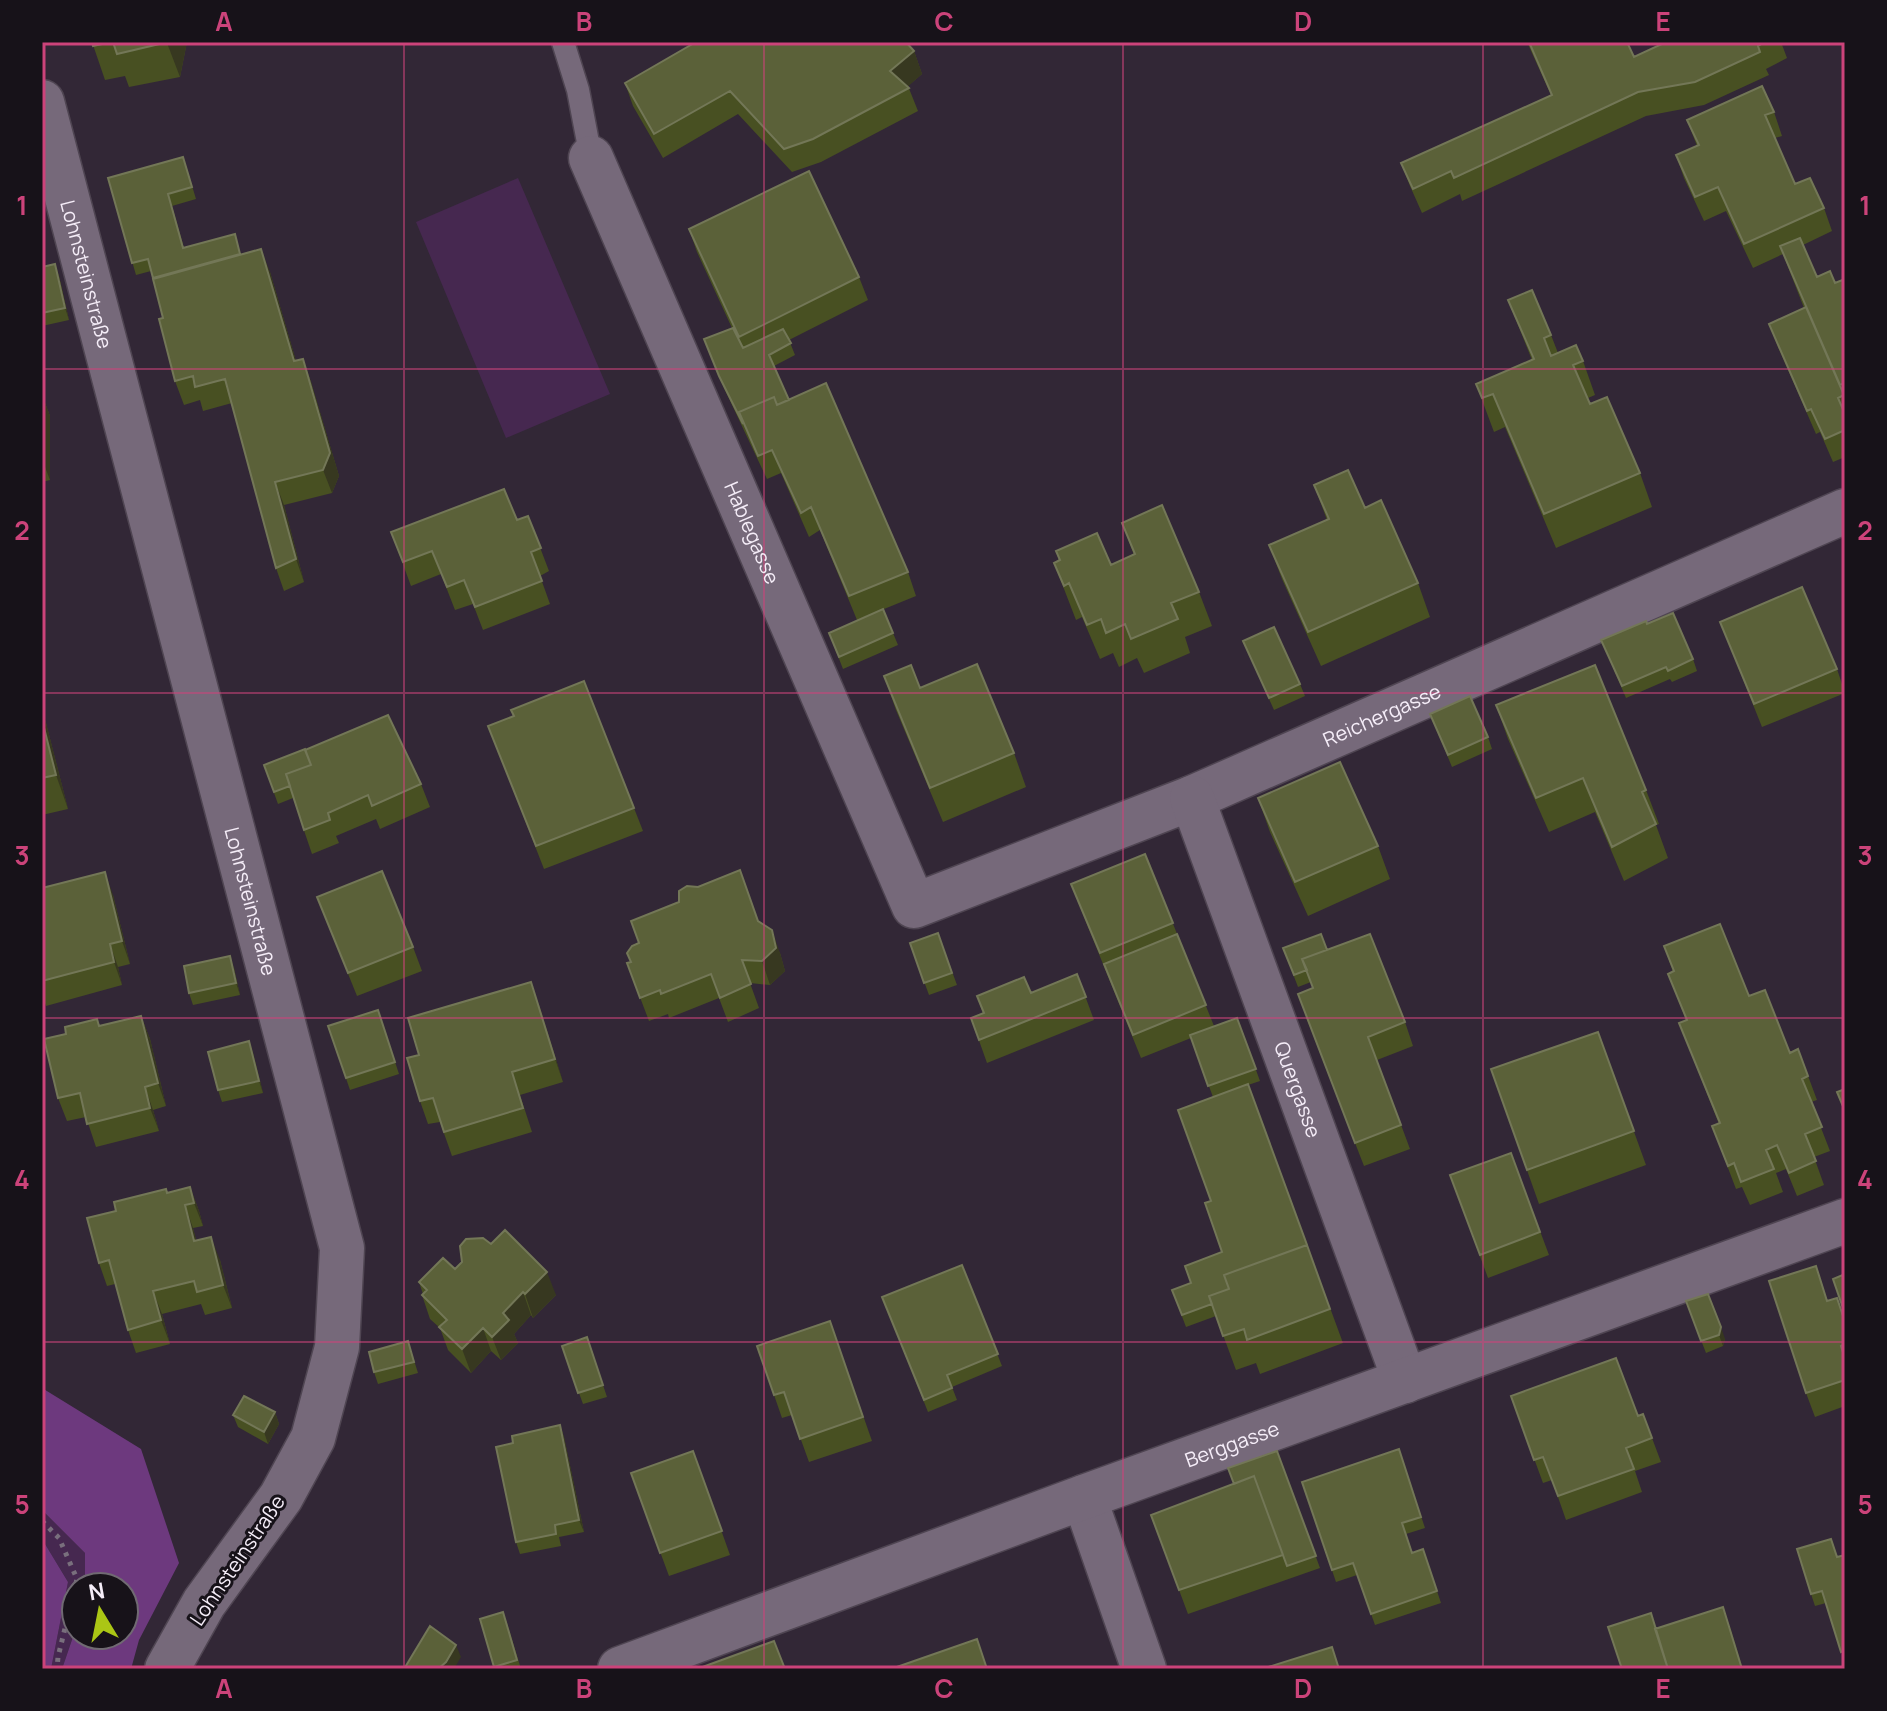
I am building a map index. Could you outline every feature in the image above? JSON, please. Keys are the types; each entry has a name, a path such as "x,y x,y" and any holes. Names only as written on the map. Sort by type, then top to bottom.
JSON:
{"street":[{"name":"Lohnsteinstraße","path":"42,102 342,1248 337,1347 313,1438 281,1497 204,1603 167,1669"},
{"name":"Hablegasse","path":"591,158 914,906"},
{"name":"Reichergasse","path":"914,906 1192,798 1845,511"},
{"name":"Quergasse","path":"1192,798 1405,1381"},
{"name":"Berggasse","path":"620,1669 1845,1221"},
{"path":"1084,1497 1144,1669"}],"lane":[{"path":"563,42 578,90 591,158"}],"path":[{"path":"42,1521 59,1538 77,1579 57,1669"}],"shaded area":[{"path":"518,178 610,394 506,438 416,222"},
{"path":"42,1388 141,1449 179,1563 140,1638 140,1571 85,1571 85,1553 42,1510"},
{"path":"42,1510 85,1553 85,1571 61,1571 42,1539"},
{"path":"42,1539 61,1571 60,1623 51,1669 42,1669"},
{"path":"60,1623 60,1651 68,1651 62,1669 51,1669"},
{"path":"68,1651 136,1651 131,1669 62,1669"}],"building":[{"path":"113,42 168,42 117,54"},
{"path":"696,42 906,42 914,51 890,71 909,88 813,139 784,149 730,91 654,134 625,83"},
{"path":"1529,42 1627,42 1634,57 1666,42 1765,42 1758,46 1760,52 1695,82 1638,92 1454,178 1451,171 1413,189 1401,163 1552,95"},
{"path":"1762,86 1774,112 1765,115 1795,184 1810,178 1824,208 1744,244 1718,187 1695,197 1676,155 1699,145 1687,120"},
{"path":"183,157 192,187 168,194 183,248 235,234 240,254 153,278 148,259 132,263 108,178"},
{"path":"809,171 859,277 739,337 689,229"},
{"path":"1800,238 1817,277 1830,271 1835,283 1845,279 1845,383 1840,385 1780,246"},
{"path":"261,249 294,361 303,359 330,453 323,470 275,482 296,559 276,568 225,379 195,387 193,376 175,381 159,319 163,318 153,279"},
{"path":"55,264 65,308 42,313 42,267"},
{"path":"1532,290 1551,335 1544,338 1551,356 1576,345 1583,361 1573,365 1590,404 1607,397 1640,473 1544,514 1493,394 1482,398 1476,384 1534,359 1508,300"},
{"path":"1806,307 1844,395 1838,398 1845,414 1845,430 1825,439 1811,409 1807,411 1769,324"},
{"path":"733,328 743,348 783,329 791,343 769,355 789,400 777,405 774,397 739,412 743,424 704,339"},
{"path":"826,383 908,572 849,596 811,507 801,513 772,450 758,456 739,412 774,397 777,405"},
{"path":"1348,470 1365,508 1381,500 1418,583 1308,632 1269,545 1329,519 1314,485"},
{"path":"504,489 517,520 528,516 541,548 531,552 542,581 475,607 464,580 447,587 432,551 403,562 391,532"},
{"path":"1162,505 1199,592 1171,603 1178,619 1131,639 1125,624 1106,633 1101,619 1087,625 1069,583 1064,586 1054,563 1060,560 1056,551 1097,533 1111,565 1135,554 1122,523"},
{"path":"1802,587 1837,669 1754,704 1720,622"},
{"path":"883,609 893,633 839,657 829,633"},
{"path":"1673,613 1693,659 1622,686 1601,640"},
{"path":"1274,627 1300,684 1269,698 1243,641"},
{"path":"977,664 1014,753 930,788 884,676 911,665 920,688"},
{"path":"1595,665 1646,790 1642,792 1656,824 1612,847 1583,778 1536,798 1496,705"},
{"path":"584,681 634,808 536,846 488,726 514,716 511,710"},
{"path":"1470,696 1488,737 1448,755 1430,714"},
{"path":"388,715 421,784 372,806 368,795 328,813 330,820 304,830 286,774 311,765 305,750"},
{"path":"42,720 56,775 42,778"},
{"path":"305,749 311,765 286,774 290,786 274,792 264,765"},
{"path":"1340,762 1378,846 1295,882 1258,798"},
{"path":"1145,854 1173,923 1100,953 1071,884"},
{"path":"740,870 758,921 772,930 776,948 762,961 742,960 751,984 720,998 711,974 661,994 660,990 640,998 627,963 631,962 627,953 639,943 631,921 679,902 679,891 687,886 698,887"},
{"path":"382,871 413,947 348,973 317,897"},
{"path":"105,872 122,941 110,944 114,962 42,981 42,888"},
{"path":"1720,924 1749,996 1765,990 1790,1053 1798,1049 1808,1076 1802,1079 1822,1127 1805,1134 1816,1161 1789,1173 1777,1145 1766,1150 1774,1169 1741,1182 1734,1163 1728,1166 1712,1126 1720,1123 1679,1023 1687,1020 1668,974 1674,971 1664,946"},
{"path":"938,933 952,973 924,983 910,943"},
{"path":"1177,934 1206,1005 1133,1035 1104,964"},
{"path":"1321,934 1327,950 1302,959 1307,970 1294,975 1283,948"},
{"path":"1370,934 1405,1022 1368,1037 1401,1125 1355,1143 1298,994 1313,988 1302,959"},
{"path":"230,956 236,983 189,993 184,966"},
{"path":"1077,974 1086,997 979,1040 971,1018 984,1013 977,996 1024,977 1031,993"},
{"path":"531,982 555,1059 512,1072 523,1108 444,1132 433,1098 420,1101 407,1058 419,1055 408,1018"},
{"path":"378,1010 395,1062 346,1078 328,1026"},
{"path":"141,1016 158,1083 145,1087 150,1108 87,1124 80,1093 58,1098 44,1039 66,1034 65,1027 97,1019 99,1026"},
{"path":"1237,1018 1256,1069 1208,1086 1190,1035"},
{"path":"1598,1032 1634,1131 1527,1170 1491,1069"},
{"path":"249,1041 259,1081 218,1090 208,1052"},
{"path":"1248,1084 1307,1245 1224,1275 1229,1289 1209,1296 1212,1304 1182,1315 1172,1290 1191,1283 1185,1266 1222,1252 1205,1203 1211,1201 1178,1110"},
{"path":"1845,1089 1845,1111 1837,1092"},
{"path":"1511,1153 1540,1232 1480,1255 1450,1175"},
{"path":"190,1187 194,1203 185,1205 194,1241 211,1237 223,1285 197,1292 194,1281 153,1291 161,1320 128,1330 109,1260 99,1263 87,1218 116,1211 114,1202 166,1189 167,1193"},
{"path":"505,1230 547,1272 503,1313 509,1320 492,1337 483,1328 462,1349 439,1327 447,1320 422,1295 427,1290 419,1282 443,1258 455,1269 462,1262 460,1246 466,1239 483,1238 491,1244"},
{"path":"1307,1245 1330,1309 1247,1340 1244,1329 1223,1336 1209,1296 1229,1289 1224,1275"},
{"path":"962,1265 998,1354 947,1375 952,1388 924,1400 882,1297"},
{"path":"1816,1266 1827,1301 1837,1298 1845,1322 1845,1344 1841,1346 1845,1359 1845,1380 1806,1393 1769,1281"},
{"path":"1845,1274 1845,1314 1833,1279"},
{"path":"1708,1294 1721,1327 1719,1335 1701,1341 1686,1301"},
{"path":"830,1321 863,1417 800,1439 784,1392 774,1395 757,1346"},
{"path":"587,1337 603,1385 578,1393 562,1346"},
{"path":"408,1341 414,1362 374,1372 369,1352"},
{"path":"1616,1358 1638,1416 1643,1414 1652,1438 1626,1448 1634,1469 1558,1496 1543,1457 1534,1460 1511,1396"},
{"path":"244,1396 275,1412 264,1432 233,1415"},
{"path":"560,1425 579,1520 555,1525 556,1534 516,1542 496,1447 513,1443 512,1436"},
{"path":"1399,1449 1421,1517 1402,1523 1412,1553 1423,1549 1437,1591 1371,1614 1353,1563 1332,1570 1302,1482"},
{"path":"693,1451 722,1531 660,1553 631,1473"},
{"path":"1277,1451 1316,1556 1287,1566 1254,1476 1234,1484 1228,1468"},
{"path":"1254,1476 1283,1555 1179,1590 1151,1515"},
{"path":"1831,1539 1837,1557 1845,1555 1845,1650 1841,1652 1822,1591 1811,1594 1797,1549"},
{"path":"1723,1607 1742,1669 1668,1669 1655,1629"},
{"path":"503,1612 517,1660 494,1667 480,1619"},
{"path":"1651,1613 1668,1669 1622,1669 1608,1627"},
{"path":"430,1626 456,1645 446,1662 438,1669 404,1669"},
{"path":"977,1639 987,1669 894,1668"},
{"path":"774,1641 785,1669 697,1669"},
{"path":"1332,1647 1339,1669 1262,1669"}]}
